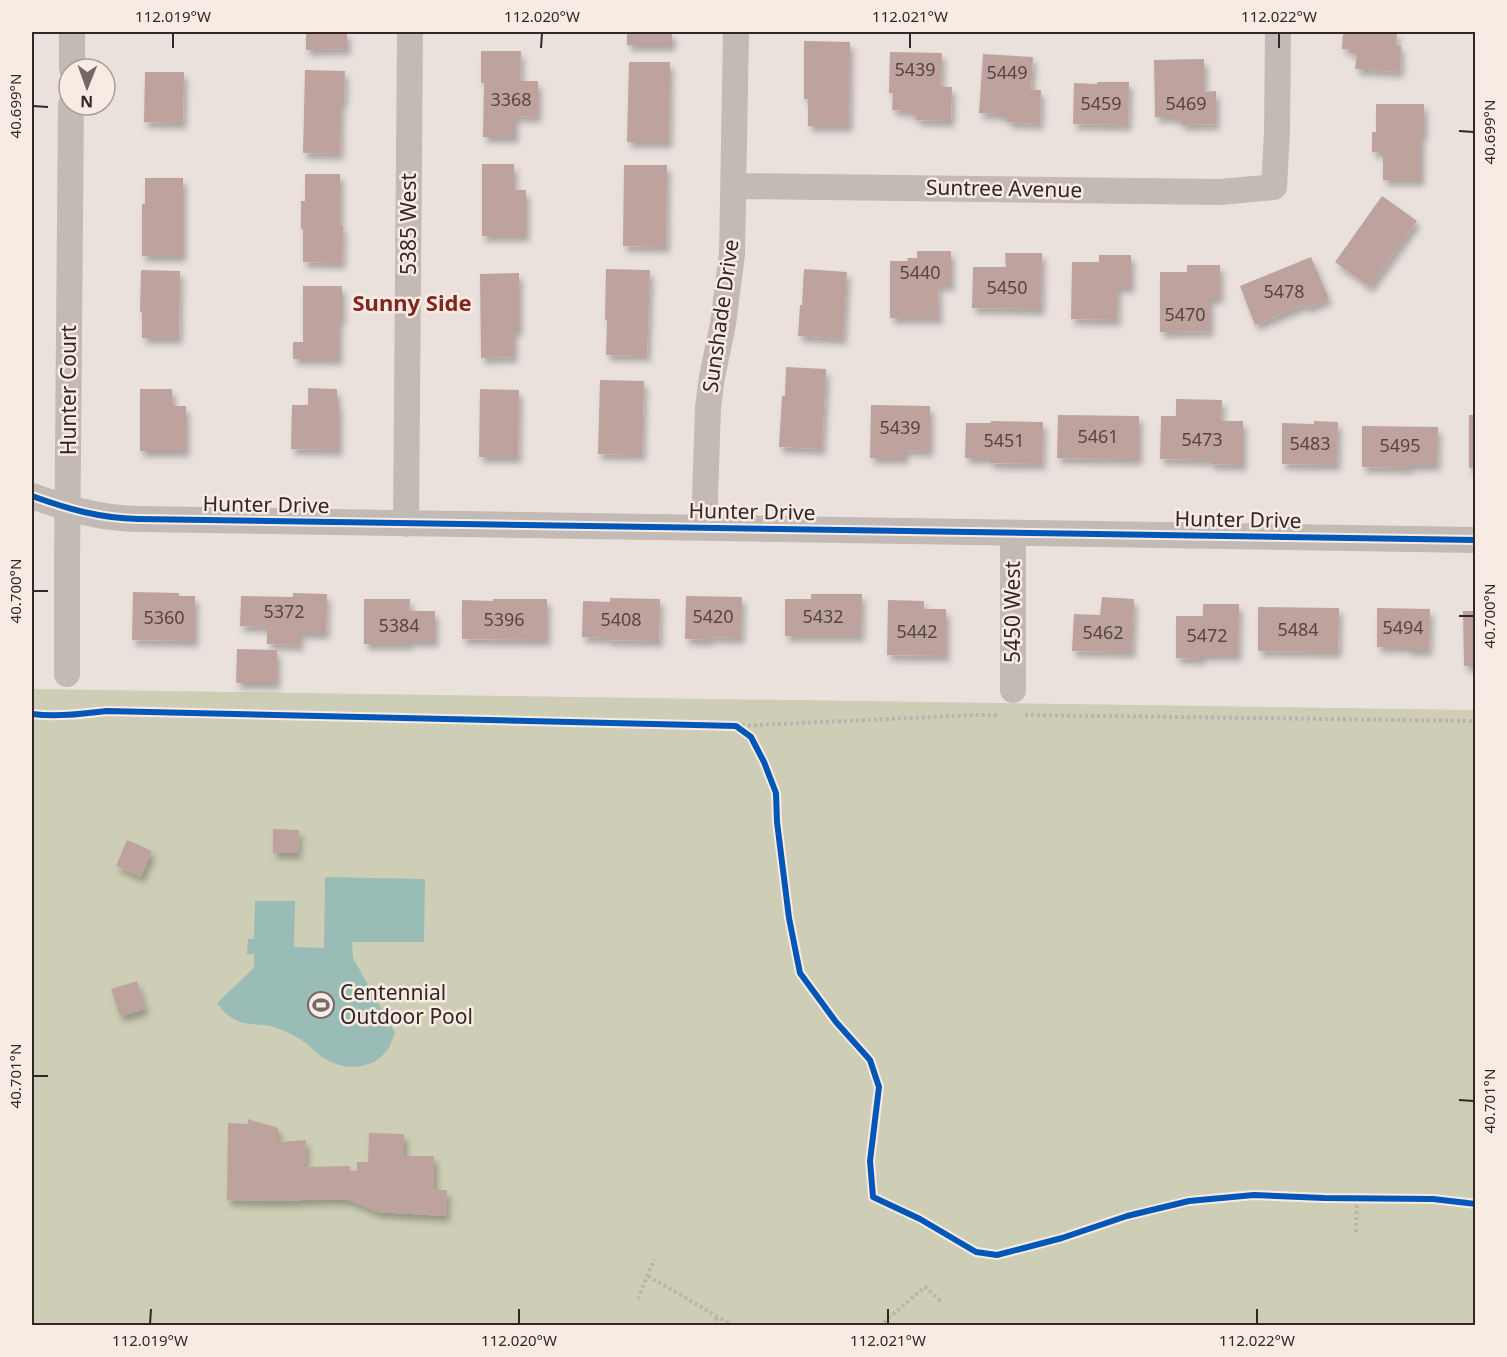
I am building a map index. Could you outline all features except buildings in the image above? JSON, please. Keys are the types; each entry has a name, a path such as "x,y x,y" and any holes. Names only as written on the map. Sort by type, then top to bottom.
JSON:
{"street":[{"path":"72,32 72,57"},
{"name":"5385 West","path":"406,524 410,32"},
{"name":"Sunshade Drive","path":"704,528 708,407 729,288 732,254 735,32"},
{"name":"Suntree Avenue","path":"734,186 1220,192 1274,187 1278,32"},
{"name":"Hunter Court","path":"67,674 71,117"},
{"name":"Hunter Drive","path":"32,495 102,517 129,519 1476,540"},
{"name":"5450 West","path":"1010,703 1013,533"}],"path":[{"path":"725,726 962,715 1010,703"},
{"path":"1020,715 1476,721"},
{"path":"736,726 744,731"},
{"path":"1346,1198 1368,1199"},
{"path":"1356,1232 1357,1198"},
{"path":"638,1299 654,1259"},
{"path":"648,1276 734,1326"},
{"path":"879,1326 925,1287 942,1302"},
{"path":"713,1326 718,1316"}],"green space":[{"path":"32,689 1475,710 1475,1325 32,1325"}],"water":[{"path":"325,877 425,879 424,942 352,942 353,958 395,1033 384,1054 365,1065 350,1067 336,1064 323,1058 297,1037 286,1032 274,1027 234,1019 217,1003 254,968 254,954 247,954 248,939 254,939 255,901 295,901 294,947 324,948"}],"cycle path":[{"path":"32,496 84,512 138,519 1476,540"},
{"path":"32,714 60,715 106,711 736,726 751,737 776,793 777,822 789,918 800,973 836,1022 870,1060 879,1087 870,1161 873,1197 920,1219 976,1252 997,1255 1062,1238 1127,1216 1189,1201 1254,1195 1433,1199 1476,1204"}],"place":[{"name":"Centennial Outdoor Pool","path":"321,1005"}],"district":[{"name":"Sunny Side","path":"412,303"}]}
